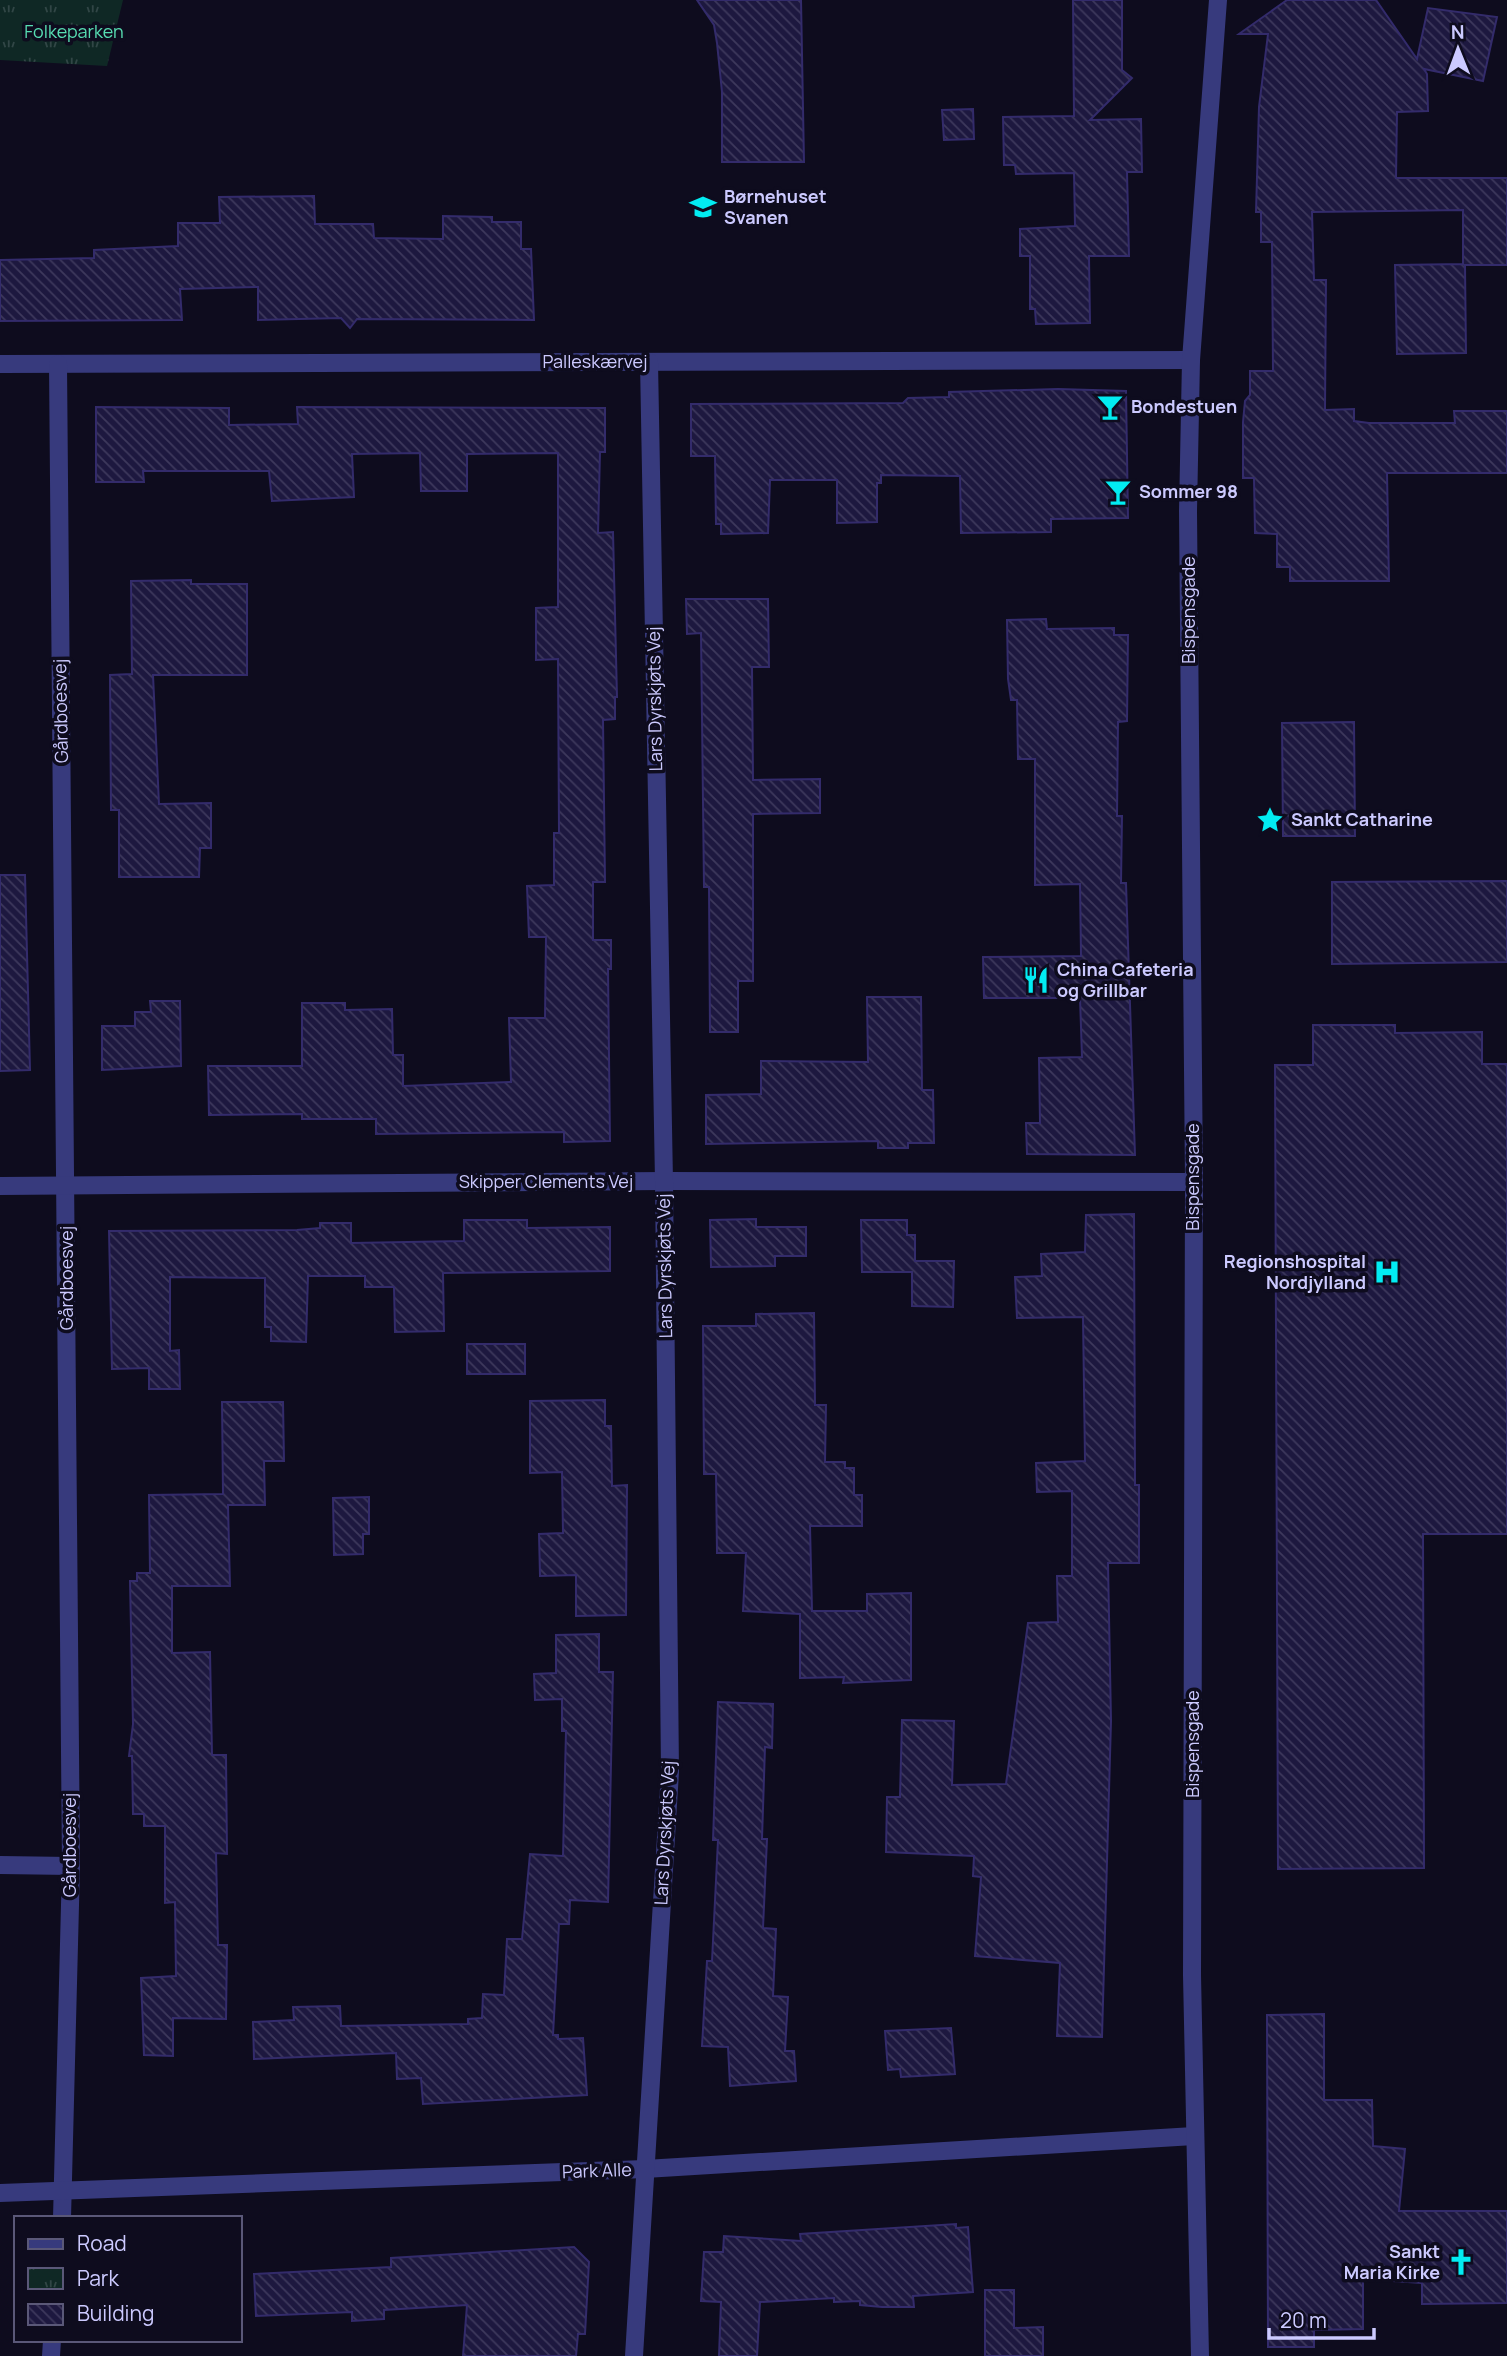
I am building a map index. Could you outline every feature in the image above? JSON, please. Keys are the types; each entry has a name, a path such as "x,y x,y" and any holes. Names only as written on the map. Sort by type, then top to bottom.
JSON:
{"street":[{"name":"Bispensgade","path":"1200,2356 1194,2136 1194,1182 1188,511 1191,360 1219,0"},
{"name":"Palleskærvej","path":"0,365 1191,360"},
{"name":"Lars Dyrskjøts Vej","path":"634,2356 670,1772 664,1181 649,362"},
{"name":"Gårdboesvej","path":"58,364 71,1866 62,2216"},
{"name":"Skipper Clements Vej","path":"0,1186 664,1181 1194,1182"},
{"path":"0,1865 71,1866"},
{"name":"Park Alle","path":"0,2193 645,2169 1194,2136"}],"green space":[{"name":"Folkeparken","path":"0,0 123,0 107,66 0,60"}],"building":[{"path":"697,0 801,0 804,162 722,162 722,92 717,43 714,25"},
{"path":"1073,0 1122,0 1122,70 1132,78 1090,120 1141,119 1142,172 1127,172 1129,256 1089,256 1090,323 1036,324 1035,309 1030,309 1030,256 1020,256 1020,229 1075,226 1074,173 1016,174 1015,165 1004,165 1003,117 1074,116"},
{"path":"1287,0 1376,0 1417,59 1428,8 1497,17 1483,81 1424,69 1427,74 1428,111 1397,112 1396,178 1507,178 1507,265 1465,265 1466,353 1397,354 1395,265 1463,264 1463,210 1312,212 1314,280 1326,280 1325,410 1354,409 1354,421 1369,423 1455,423 1454,411 1507,411 1507,473 1387,473 1389,581 1290,581 1290,567 1277,567 1277,534 1255,533 1254,478 1243,478 1243,422 1245,401 1250,395 1250,371 1273,371 1272,242 1261,242 1261,212 1256,212 1259,107 1268,34 1239,34"},
{"path":"973,109 974,139 944,140 942,110"},
{"path":"314,196 315,224 373,224 374,238 443,239 443,216 492,217 492,222 521,222 521,249 531,249 534,320 357,319 350,328 341,318 258,320 258,287 180,289 182,320 0,321 0,260 94,258 94,250 178,246 178,223 220,223 219,197"},
{"path":"1058,389 1126,391 1128,518 1051,519 1051,532 961,533 960,476 881,475 881,483 877,483 877,522 837,523 837,480 770,480 768,533 721,534 721,524 716,524 715,456 691,456 691,404 903,403 908,398 949,397 949,392"},
{"path":"96,407 229,408 229,425 298,424 297,407 605,408 605,452 600,452 598,533 613,532 617,697 615,719 603,720 605,882 593,882 593,940 611,940 611,969 608,969 610,1141 564,1142 564,1132 376,1134 376,1119 302,1119 302,1114 209,1115 208,1066 302,1066 302,1003 345,1003 345,1010 392,1009 393,1055 403,1055 403,1086 511,1082 509,1018 545,1018 546,937 529,937 527,886 554,885 554,833 559,833 558,659 536,660 536,608 558,607 558,453 467,454 467,491 421,491 420,453 352,454 354,497 272,501 269,471 143,471 144,482 96,482"},
{"path":"191,580 191,584 247,584 247,675 153,675 159,804 211,803 211,848 200,848 199,877 119,877 119,810 111,810 110,675 132,674 131,581"},
{"path":"686,599 768,599 769,667 752,667 753,780 820,779 820,813 753,814 753,981 738,981 738,1032 710,1032 709,887 704,887 701,633 687,634"},
{"path":"1046,619 1047,629 1114,628 1114,635 1128,635 1127,721 1118,722 1117,816 1122,816 1121,883 1126,883 1135,1155 1027,1154 1026,1123 1040,1123 1039,1058 1082,1057 1080,998 984,998 983,957 1081,956 1080,884 1035,885 1035,759 1018,759 1017,700 1011,700 1008,679 1007,620"},
{"path":"1354,722 1355,836 1283,836 1282,723"},
{"path":"0,875 25,875 30,1070 0,1071"},
{"path":"1507,881 1507,962 1332,964 1332,882"},
{"path":"867,997 921,997 922,1090 933,1090 934,1143 908,1143 908,1148 878,1148 878,1141 706,1144 706,1095 761,1094 761,1061 868,1062"},
{"path":"150,1001 180,1001 181,1066 102,1070 102,1026 135,1026 135,1012 151,1012"},
{"path":"1313,1025 1395,1025 1395,1033 1482,1032 1482,1064 1507,1064 1507,1534 1423,1534 1424,1868 1278,1869 1275,1065 1313,1065"},
{"path":"1134,1214 1135,1485 1139,1485 1139,1563 1108,1563 1111,1721 1102,2037 1057,2036 1060,1963 975,1956 981,1877 973,1876 974,1856 886,1852 887,1797 900,1797 902,1720 954,1721 952,1785 1006,1784 1028,1623 1058,1622 1057,1576 1072,1576 1072,1491 1037,1492 1036,1463 1085,1461 1083,1317 1017,1318 1015,1277 1042,1276 1041,1254 1085,1252 1086,1215"},
{"path":"756,1219 756,1227 806,1227 806,1256 775,1256 775,1266 711,1267 710,1220"},
{"path":"464,1220 527,1220 527,1228 610,1227 610,1271 443,1273 444,1331 395,1332 394,1287 365,1287 365,1276 308,1276 306,1342 271,1341 271,1327 265,1327 265,1278 170,1277 170,1351 179,1350 180,1389 149,1389 149,1368 112,1369 109,1231 297,1230 320,1228 320,1223 351,1223 351,1243 464,1241"},
{"path":"861,1220 907,1220 907,1235 915,1235 915,1261 954,1261 953,1307 912,1306 912,1272 862,1272"},
{"path":"814,1313 815,1405 826,1405 825,1462 845,1462 845,1468 854,1468 854,1495 862,1495 862,1526 810,1526 812,1611 867,1611 867,1594 911,1593 911,1680 843,1683 844,1677 800,1678 800,1614 743,1611 746,1553 717,1553 716,1474 704,1474 703,1326 756,1326 756,1314"},
{"path":"467,1344 525,1344 525,1374 467,1374"},
{"path":"605,1400 605,1426 611,1426 612,1486 627,1485 626,1615 576,1616 576,1575 540,1576 539,1534 563,1533 562,1472 530,1473 530,1401"},
{"path":"222,1402 283,1402 284,1461 264,1461 265,1505 228,1505 230,1586 172,1586 172,1653 210,1652 212,1755 226,1755 227,1854 216,1853 218,1945 227,1945 226,2019 173,2018 173,2056 144,2055 141,1978 176,1976 175,1902 165,1903 165,1826 144,1826 144,1814 133,1814 132,1756 129,1756 133,1724 130,1581 137,1581 137,1573 150,1573 149,1495 223,1494"},
{"path":"369,1497 369,1534 363,1534 363,1554 334,1555 333,1498"},
{"path":"599,1634 599,1672 613,1672 608,1902 570,1900 569,1924 559,1924 553,2035 558,2035 558,2039 583,2038 587,2095 423,2104 421,2078 397,2079 396,2053 254,2059 253,2022 294,2020 293,2007 340,2006 341,2026 468,2024 468,2019 482,2018 483,1994 504,1995 507,1939 522,1939 530,1854 563,1856 566,1731 562,1731 562,1699 535,1700 534,1674 556,1673 556,1635"},
{"path":"718,1702 773,1704 772,1748 765,1747 762,1839 767,1839 763,1928 776,1929 773,1996 788,1997 785,2051 794,2051 796,2081 730,2086 728,2047 702,2046 707,1961 712,1961 718,1840 713,1840"},
{"path":"1324,2014 1324,2100 1372,2100 1373,2146 1405,2149 1399,2211 1507,2211 1507,2303 1422,2304 1422,2283 1363,2279 1363,2329 1314,2330 1314,2347 1268,2347 1267,2015"},
{"path":"951,2028 955,2074 901,2077 900,2069 888,2070 885,2031"},
{"path":"956,2224 956,2228 968,2227 973,2292 913,2296 914,2307 860,2305 860,2301 834,2302 834,2298 760,2302 757,2356 719,2356 721,2302 701,2301 704,2252 723,2252 724,2236 801,2241 800,2234"},
{"path":"574,2247 589,2262 585,2334 578,2334 576,2356 463,2356 467,2305 384,2310 384,2319 352,2321 352,2312 256,2316 254,2274 391,2267 391,2258"},
{"path":"985,2290 1014,2290 1014,2328 1043,2327 1043,2356 985,2356"}],"place":[{"name":"Børnehuset Svanen","path":"703,207"},
{"name":"Bondestuen","path":"1110,407"},
{"name":"Sommer 98","path":"1118,492"},
{"name":"Sankt Catharine","path":"1270,820"},
{"name":"China Cafeteria og Grillbar","path":"1036,980"},
{"name":"Regionshospital Nordjylland","path":"1387,1272"},
{"name":"Sankt Maria Kirke","path":"1461,2262"}]}
